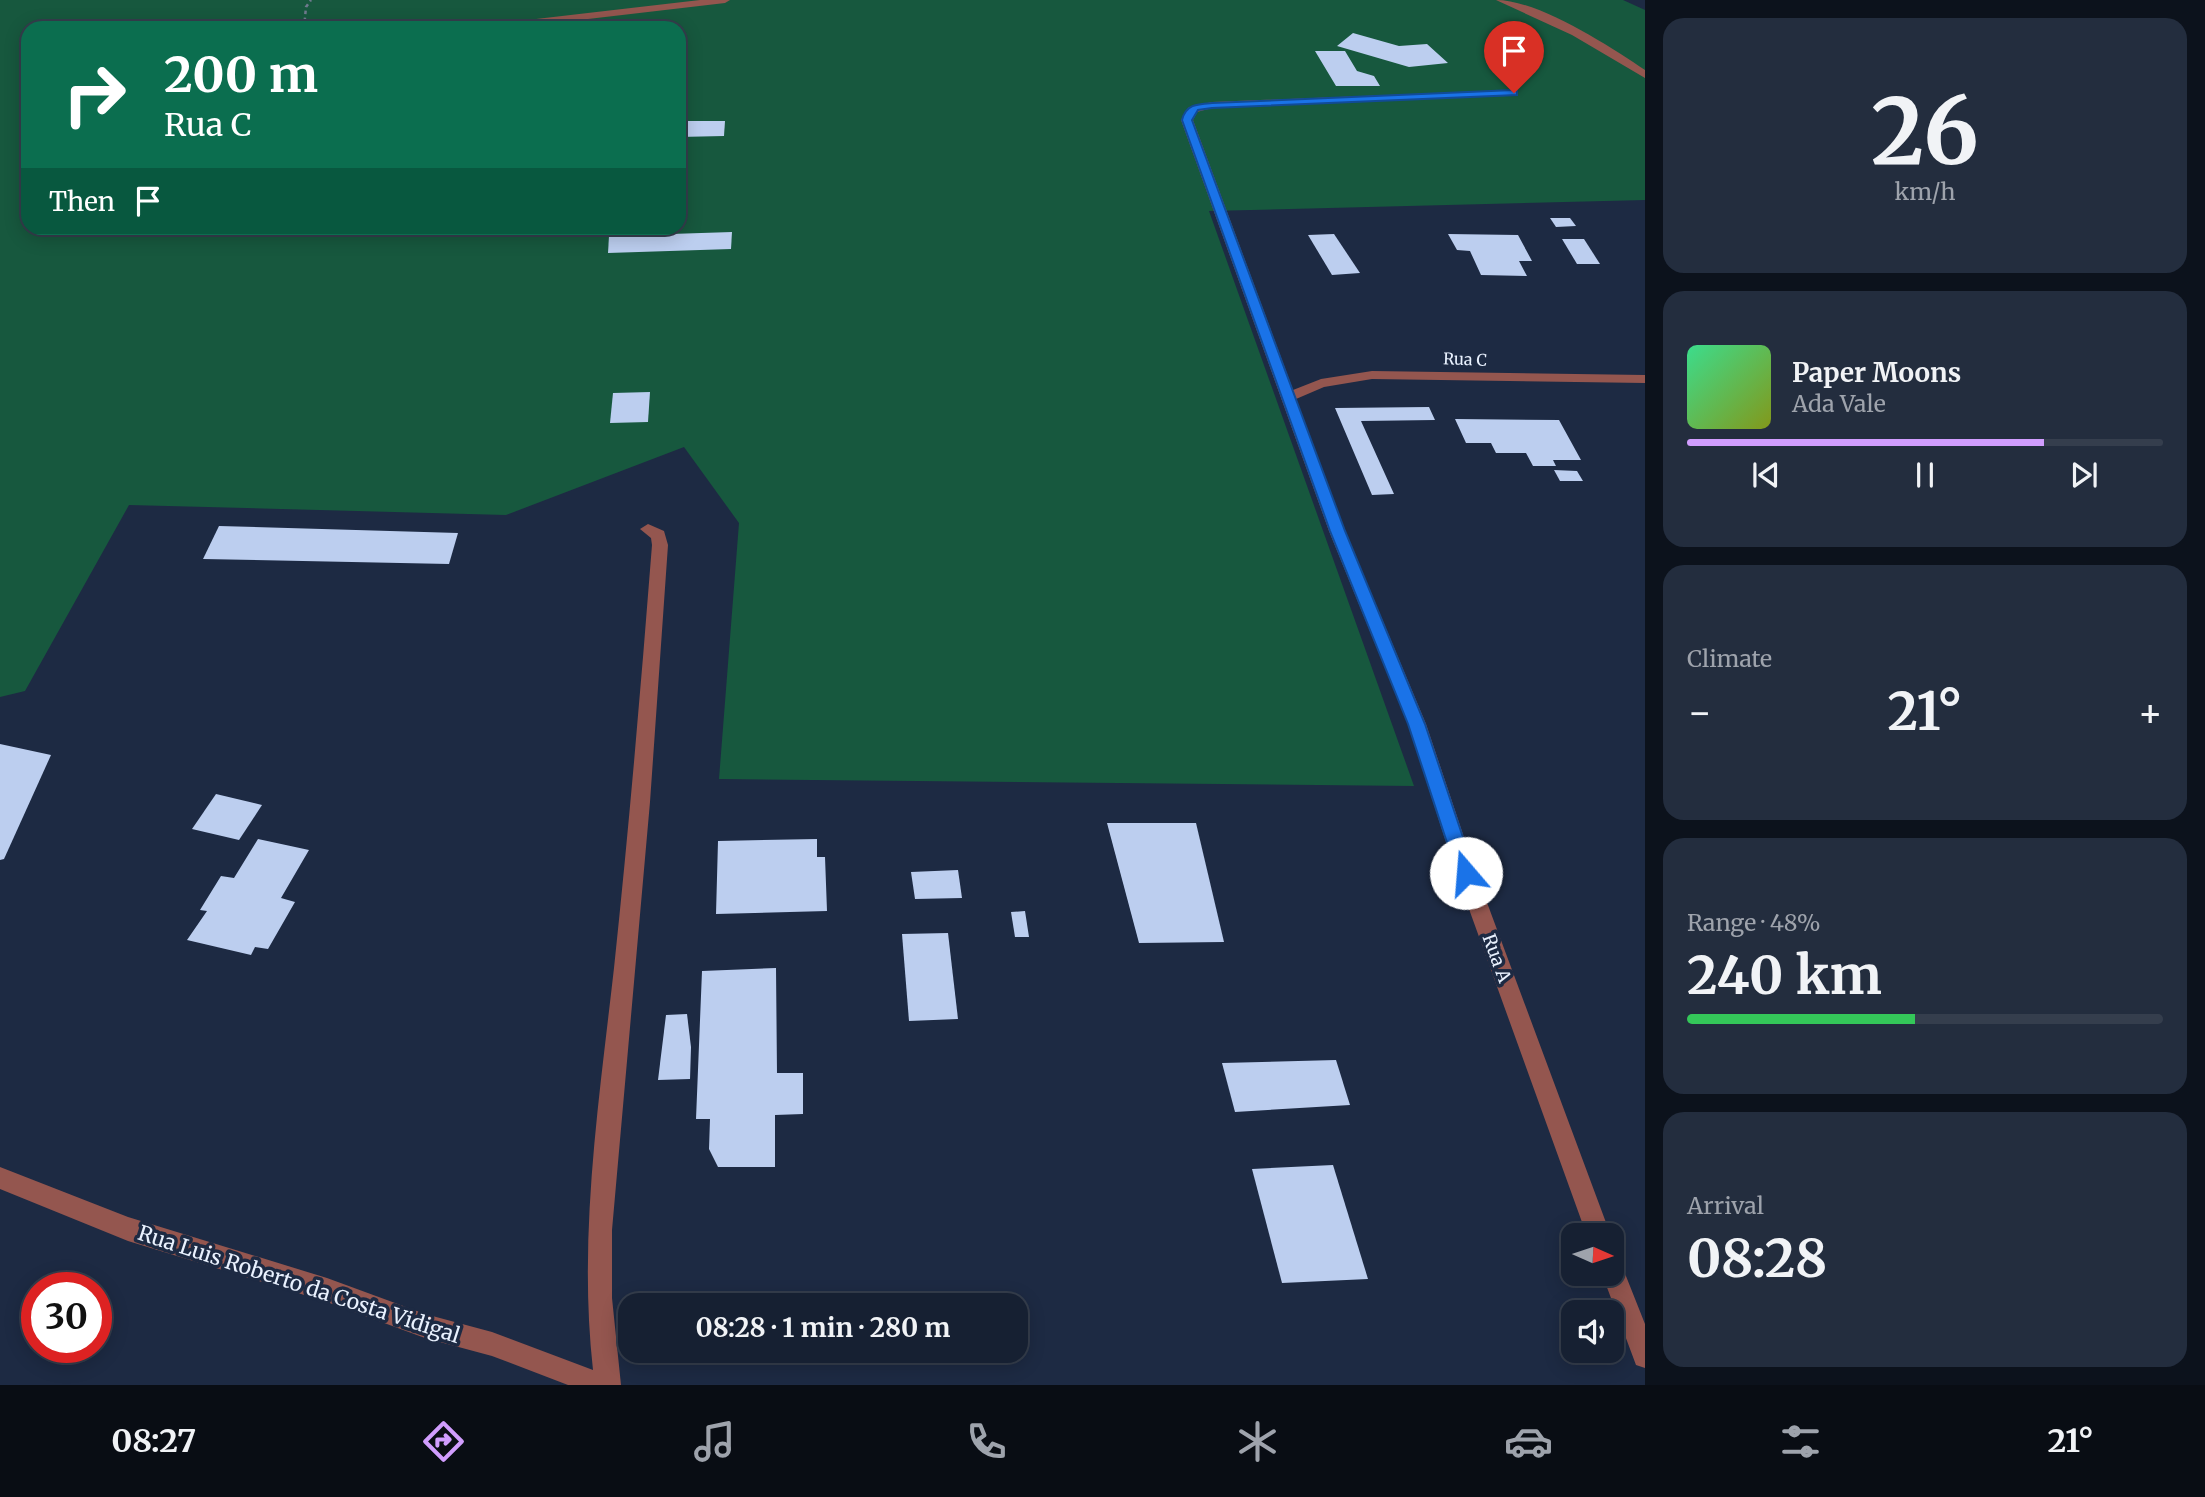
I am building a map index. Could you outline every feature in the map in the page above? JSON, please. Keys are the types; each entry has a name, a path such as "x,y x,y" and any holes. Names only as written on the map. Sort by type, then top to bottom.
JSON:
{"street":[{"path":"545,21 725,0"},
{"path":"1501,0 1561,26 1623,59 1645,75"},
{"name":"Rua A","path":"1514,93 1195,107 1187,120 1338,531 1417,724 1466,873 1594,1223"},
{"name":"Rua C","path":"1288,397 1321,383 1372,375 1645,379"},
{"path":"608,1385 600,1318 599,1244 630,891 641,803 655,623 660,545 658,535 648,529"},
{"name":"Rua Luis Roberto da Costa Vidigal","path":"0,1178 128,1229 327,1290 425,1326 492,1344 601,1385"},
{"path":"1618,1286 1645,1356"}],"path":[{"path":"305,21 306,7 311,0"}],"green space":[{"path":"0,0 1623,0 1645,10 1645,200 1209,211 1414,786 719,779 739,523 684,447 506,515 129,505 25,691 0,697"}],"building":[{"path":"1353,33 1399,46 1427,44 1448,63 1409,67 1337,46"},
{"path":"1315,51 1345,51 1357,71 1374,76 1380,86 1336,86"},
{"path":"686,121 725,121 724,136 686,137"},
{"path":"1550,218 1570,218 1576,226 1556,227"},
{"path":"732,232 731,249 608,253 609,236"},
{"path":"1334,234 1360,273 1332,275 1308,235"},
{"path":"1448,234 1518,235 1532,261 1519,261 1527,276 1481,275 1470,251 1457,250"},
{"path":"1562,239 1584,239 1600,264 1577,264"},
{"path":"650,392 648,422 610,423 613,393"},
{"path":"1429,407 1435,420 1361,421 1394,494 1372,495 1335,408"},
{"path":"1455,419 1559,420 1581,460 1553,460 1556,466 1533,466 1526,453 1496,453 1491,443 1466,443"},
{"path":"1554,470 1577,471 1583,481 1560,481"},
{"path":"219,526 458,533 449,564 203,559"},
{"path":"0,744 51,755 4,859 0,860"},
{"path":"216,794 262,805 239,840 192,829"},
{"path":"1107,823 1196,823 1224,942 1139,943"},
{"path":"258,839 309,850 281,898 295,902 268,949 255,947 251,955 187,940 207,911 200,910 221,876 234,878"},
{"path":"817,839 817,857 825,857 827,911 716,914 718,841"},
{"path":"958,870 962,898 915,899 911,872"},
{"path":"1025,911 1029,937 1015,937 1011,912"},
{"path":"948,933 958,1019 909,1021 902,934"},
{"path":"776,968 777,1073 803,1073 803,1114 775,1115 775,1167 718,1167 709,1149 710,1119 696,1119 702,971"},
{"path":"687,1014 691,1047 690,1079 658,1080 666,1015"},
{"path":"1336,1060 1350,1105 1235,1112 1222,1063"},
{"path":"1333,1165 1368,1279 1282,1283 1252,1169"}],"route":[{"path":"1466,873 1417,724 1338,531 1187,120 1195,107 1514,93"}]}
